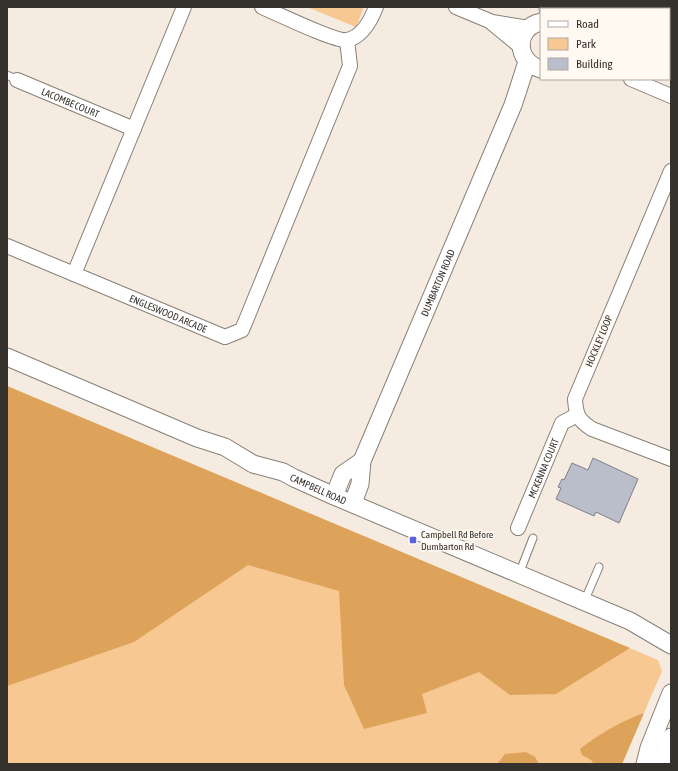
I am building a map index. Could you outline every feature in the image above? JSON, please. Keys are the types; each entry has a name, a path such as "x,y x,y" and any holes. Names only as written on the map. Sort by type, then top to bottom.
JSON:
{"street":[{"path":"74,274 184,7"},
{"path":"262,7 334,38 347,40 363,32 376,7"},
{"path":"456,7 492,22 537,23"},
{"path":"492,22 530,59"},
{"name":"DUMBARTON ROAD","path":"354,503 360,484 362,461 513,105 530,59 524,34 537,23"},
{"name":"ENGLESWOOD ARCADE","path":"7,246 225,337 242,330 350,66 347,40"},
{"name":"DUMBARTON ROAD","path":"513,105 540,74"},
{"name":"LACOMBE COURT","path":"12,78 134,129"},
{"path":"633,80 671,96"},
{"name":"HOCKLEY LOOP","path":"577,415 574,399 671,171"},
{"name":"CAMPBELL ROAD","path":"7,357 197,438 225,447 253,464 283,472 334,496 354,503 630,621 671,645"},
{"path":"577,415 583,423 592,428 671,459"},
{"name":"MCKENNA COURT","path":"518,528 562,423 577,415"},
{"path":"334,496 343,474 362,461"},
{"name":"CAMPBELL ROAD","path":"630,621 671,631"},
{"path":"654,760 669,702"},
{"path":"654,760 671,737"}],"lane":[{"path":"519,574 533,538"},
{"path":"584,602 599,567"}],"green space":[{"path":"307,7 364,7 356,27"},
{"path":"7,386 658,660 662,671 622,764 7,764"}],"shaded area":[{"path":"7,386 630,648 556,694 510,695 479,672 422,694 427,713 364,729 344,685 339,591 248,565 134,642 7,686"},
{"path":"644,713 622,764 594,764 591,760 582,755 580,749 595,738 610,728"},
{"path":"526,752 535,757 539,764 497,764 505,754"}],"building":[{"path":"593,458 638,479 619,523 596,512 594,516 556,499 561,488 558,487 562,479 564,480 572,463 588,470"}],"place":[{"name":"Campbell Rd Before Dumbarton Rd","path":"413,540"}]}
